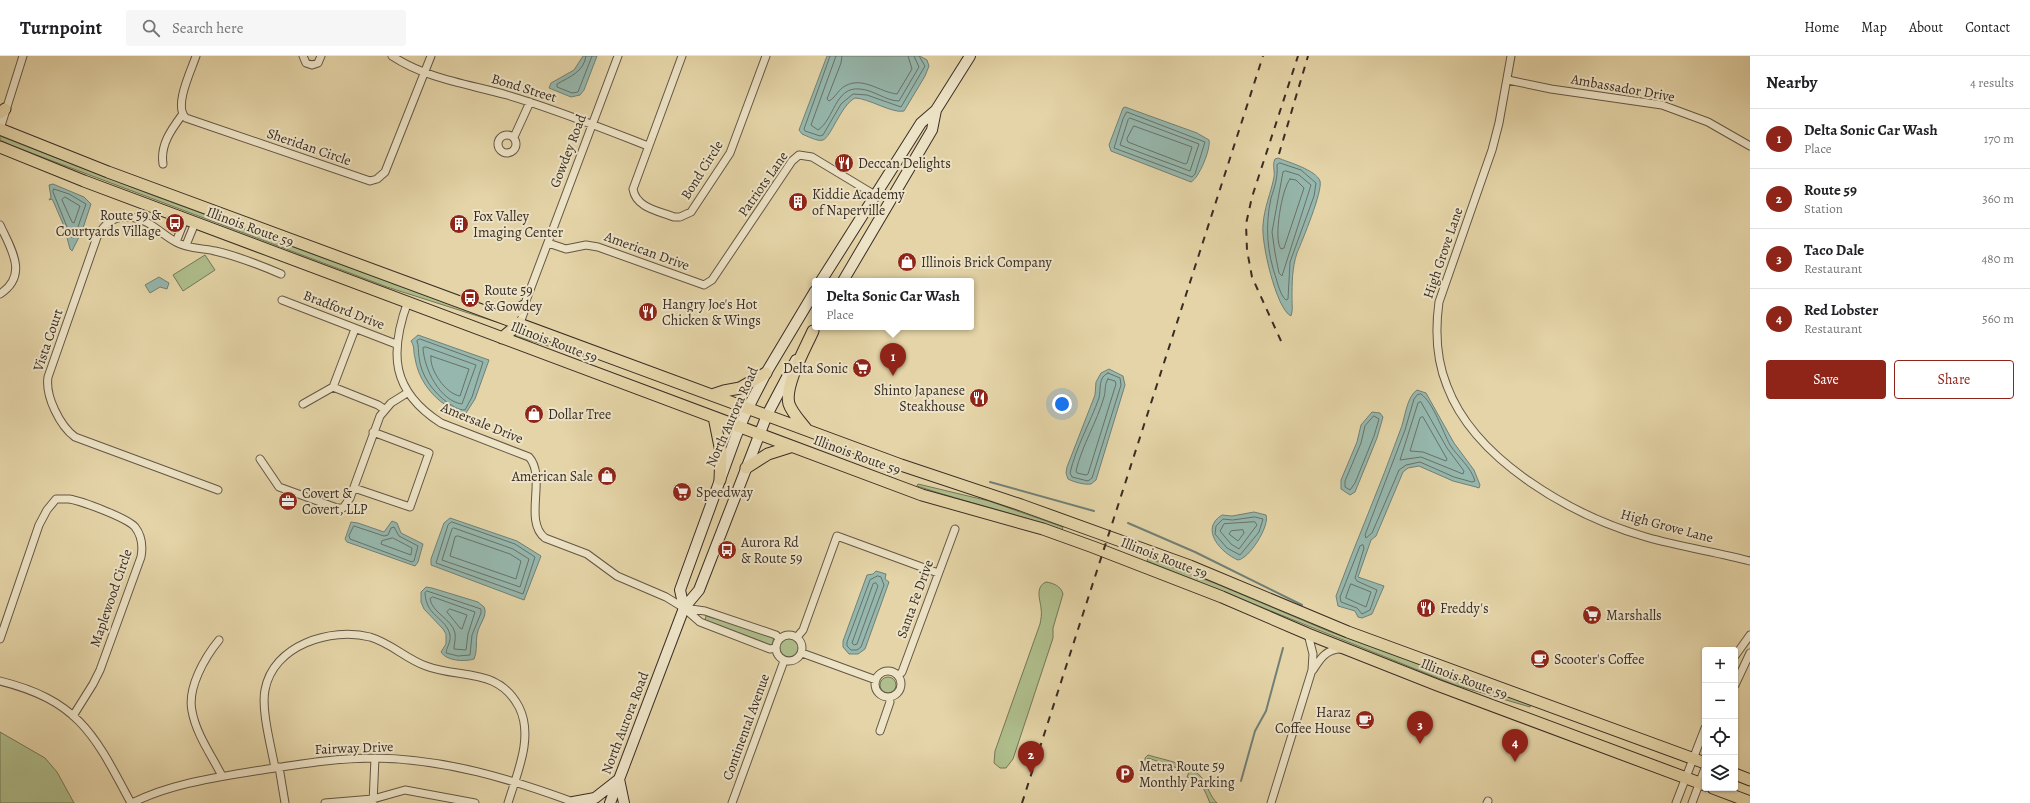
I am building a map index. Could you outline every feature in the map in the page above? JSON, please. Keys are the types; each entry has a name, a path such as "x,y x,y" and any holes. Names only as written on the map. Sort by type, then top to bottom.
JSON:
{"main road":[{"path":"823,278 921,123 936,110 970,56"},
{"path":"845,278 932,130 936,110"},
{"name":"Illinois Route 59","path":"0,129 108,172 901,465 1021,505 1190,566 1348,632 1702,762"},
{"name":"Illinois Route 59","path":"1,149 740,426 790,447 922,495 1066,537 1222,597 1345,649 1702,784"},
{"name":"North Aurora Road","path":"684,608 680,590 740,426 766,372 812,296"},
{"path":"498,315 508,315 524,306"},
{"path":"502,338 520,323"},
{"name":"North Aurora Road","path":"610,803 684,608 699,590 767,415 787,374 813,330"},
{"path":"807,430 792,409 788,395 790,385 814,330"},
{"path":"712,395 740,388 766,372"},
{"path":"714,417 722,452 720,480"},
{"path":"746,468 768,454 790,447"},
{"path":"1738,775 1750,780"},
{"path":"574,802 595,798 619,779 624,803"},
{"path":"1721,791 1750,802"}],"street":[{"path":"0,129 5,119 3,111 23,56"},
{"path":"163,164 162,154 164,144 182,115 181,101 196,56"},
{"path":"302,56 306,63 312,65 318,63 321,56"},
{"name":"Bond Street","path":"392,56 424,73 530,102 648,146"},
{"path":"424,73 431,56"},
{"name":"Gowdey Road","path":"520,323 525,309 524,306 618,56"},
{"name":"Bond Circle","path":"682,56 634,185 634,193 637,200 645,206 674,217 685,216 695,206 730,153 766,56"},
{"name":"High Grove Lane","path":"1511,56 1508,80 1492,150 1439,302 1437,317 1437,348 1444,377 1453,399 1472,429 1504,461 1535,484 1566,504 1606,523 1646,537 1750,561"},
{"name":"Sheridan Circle","path":"182,115 213,128 366,180 373,180 380,177 385,172 424,73"},
{"name":"Ambassador Drive","path":"1508,80 1551,89 1662,105 1708,122 1750,146"},
{"path":"514,138 530,102"},
{"name":"Patriots Lane","path":"712,280 792,161 799,155 812,157 875,195"},
{"name":"Vista Court","path":"218,490 75,437 70,433 49,399 47,391 48,377 97,237 102,228 112,220 120,217 135,218 154,226 176,242 186,246 214,251 282,274"},
{"path":"176,242 190,221"},
{"path":"186,246 190,221"},
{"path":"0,225 15,256 16,268 10,286 0,294"},
{"name":"American Drive","path":"548,243 566,248 586,245 598,247 700,284 704,285 712,280"},
{"name":"Bradford Drive","path":"282,300 396,344"},
{"name":"Amersale Drive","path":"408,301 398,332 396,344 400,373 408,393 428,415 441,423 524,455 533,462 536,524 541,534 587,554 621,579 666,598 684,608"},
{"path":"303,404 333,387 355,329"},
{"path":"333,387 378,405 384,409"},
{"path":"260,459 279,488 337,508 343,508 346,506 354,488 373,432 384,409 408,393"},
{"path":"354,488 410,507 429,453 373,432"},
{"name":"Maplewood Circle","path":"0,639 39,524 56,499 68,499 79,502 120,517 131,524 141,539 141,557 100,670 94,684 73,716"},
{"name":"Santa Fe Drive","path":"898,676 902,672 954,529"},
{"path":"797,637 802,630 837,536 938,573"},
{"path":"684,608 705,611 776,635 779,639"},
{"path":"684,608 700,622 770,649 776,648"},
{"path":"286,803 264,705 264,691 270,674 280,661 300,646 320,638 342,634 368,637 386,643 427,667 486,678 495,682 509,693 515,700 523,717 526,736 508,803"},
{"path":"1270,803 1312,670 1313,654 1308,634"},
{"path":"786,635 797,637 802,644 802,653 796,660 784,661 778,656 776,648 779,639 786,635"},
{"path":"1738,652 1750,636"},
{"path":"219,640 204,659 194,689 191,705 195,721 222,776"},
{"path":"1312,670 1326,653 1334,649 1345,649"},
{"path":"802,653 876,680"},
{"path":"1736,683 1750,653"},
{"name":"Continental Avenue","path":"732,803 784,661"},
{"path":"886,672 894,673 898,676 900,687 896,694 889,697 880,695 875,684 878,676 886,672"},
{"path":"0,681 42,696 73,716 97,741 132,803"},
{"path":"880,731 890,702 889,697"},
{"path":"1676,803 1702,736"},
{"path":"373,801 375,758"},
{"name":"Fairway Drive","path":"132,803 167,788 222,776 320,761 375,758 439,763 515,781 574,802"},
{"path":"1692,803 1702,784"},
{"path":"325,803 373,801 406,790 475,803"}],"green space":[{"path":"0,136 152,195 509,326 387,287 10,145 0,140"},
{"path":"205,255 215,270 183,291 173,275"},
{"path":"522,331 592,356 591,359 515,336"},
{"path":"918,484 989,501 1063,527 1062,530 917,486"},
{"path":"1148,558 1217,584 1328,631 1531,705 1530,707 1455,685 1147,561"},
{"path":"1046,582 1056,585 1063,594 1053,628 1053,638 1013,759 1006,768 1000,768 994,763 995,751 1040,624 1041,612 1039,590 1040,587"},
{"path":"706,616 745,627 774,638 771,647 705,620"},
{"path":"789,637 796,640 799,647 796,654 789,657 782,654 779,647 782,640"},
{"path":"885,677 891,677 896,682 894,691 891,693 885,693 880,688 880,682"},
{"path":"0,732 45,758 57,772 74,803 0,803"},
{"path":"1148,755 1185,766 1198,774 1203,779 1217,803 1210,803 1202,786 1196,781 1187,777 1189,772 1148,758 1145,763 1145,758"}],"water":[{"path":"583,56 597,56 584,90 580,95 571,97 549,88 551,83 574,70"},
{"path":"827,56 920,56 927,60 929,66 925,76 904,111 894,110 867,100 855,98 845,107 826,138 823,140 818,140 802,134 799,130"},
{"path":"1125,107 1197,133 1209,140 1208,150 1201,169 1191,182 1111,151 1109,145 1123,108"},
{"path":"1278,158 1308,170 1320,181 1315,205 1294,264 1291,316 1285,311 1275,289 1267,259 1263,234 1265,213 1274,177 1274,161"},
{"path":"53,184 84,197 91,204 82,231 72,251 70,249 64,226 54,203 52,199 49,200 51,197 49,185"},
{"path":"159,277 169,283 167,289 160,287 150,293 145,285"},
{"path":"418,335 489,360 475,399 466,413 458,413 441,402 430,391 422,379 414,356 411,341"},
{"path":"1109,369 1123,376 1125,385 1096,480 1091,484 1076,482 1068,479 1066,473 1067,467 1095,395 1096,382 1101,373"},
{"path":"1417,390 1426,393 1454,443 1474,470 1480,485 1479,488 1453,481 1419,466 1408,468 1403,472 1376,536 1371,540 1358,577 1384,586 1372,614 1362,618 1358,617 1355,611 1338,606 1336,596 1402,426 1408,403 1413,393"},
{"path":"1372,412 1380,413 1383,417 1377,438 1355,492 1350,495 1341,489 1341,480 1357,442 1361,425"},
{"path":"1254,512 1266,515 1265,527 1253,548 1243,558 1238,560 1231,557 1219,546 1212,534 1212,527 1215,521 1222,515 1232,516"},
{"path":"450,518 517,541 541,556 524,600 431,565 431,559 444,523"},
{"path":"392,521 397,523 401,533 423,544 418,562 415,566 347,542 345,539 351,522 384,532"},
{"path":"876,571 886,574 885,579 889,582 865,649 858,654 849,654 843,647 843,641 867,575 873,574"},
{"path":"426,587 478,602 484,607 485,613 477,634 474,659 451,659 443,655 441,652 446,644 446,634 424,609 421,602 421,592"}],"waterway":[{"path":"990,482 1094,511"},
{"path":"1128,523 1195,552 1302,605"},
{"path":"1241,781 1255,731 1266,711 1283,648"}],"railway":[{"path":"1022,803 1263,56"},
{"path":"1281,341 1252,277 1247,250 1246,224 1252,197 1298,56"},
{"path":"1279,154 1308,56"}],"place":[{"name":"Deccan Delights","path":"844,163"},
{"name":"Kiddie Academy of Naperville","path":"798,202"},
{"name":"Route 59 & Courtyards Village","path":"175,223"},
{"name":"Fox Valley Imaging Center","path":"459,224"},
{"name":"Illinois Brick Company","path":"907,262"},
{"name":"Route 59 & Gowdey","path":"470,298"},
{"name":"Hangry Joe's Hot Chicken & Wings","path":"648,312"},
{"name":"Delta Sonic","path":"862,368"},
{"name":"Delta Sonic Car Wash","path":"893,376"},
{"name":"Shinto Japanese Steakhouse","path":"979,398"},
{"name":"Dollar Tree","path":"534,414"},
{"name":"American Sale","path":"607,476"},
{"name":"Speedway","path":"682,492"},
{"name":"Covert & Covert, LLP","path":"288,501"},
{"name":"Aurora Rd & Route 59","path":"727,550"},
{"name":"Freddy's","path":"1426,608"},
{"name":"Marshalls","path":"1592,615"},
{"name":"Scooter's Coffee","path":"1540,659"},
{"name":"Haraz Coffee House","path":"1365,720"},
{"name":"Taco Dale","path":"1420,744"},
{"name":"Red Lobster","path":"1515,762"},
{"name":"Route 59","path":"1031,774"},
{"name":"Metra Route 59 Monthly Parking","path":"1125,774"}]}
